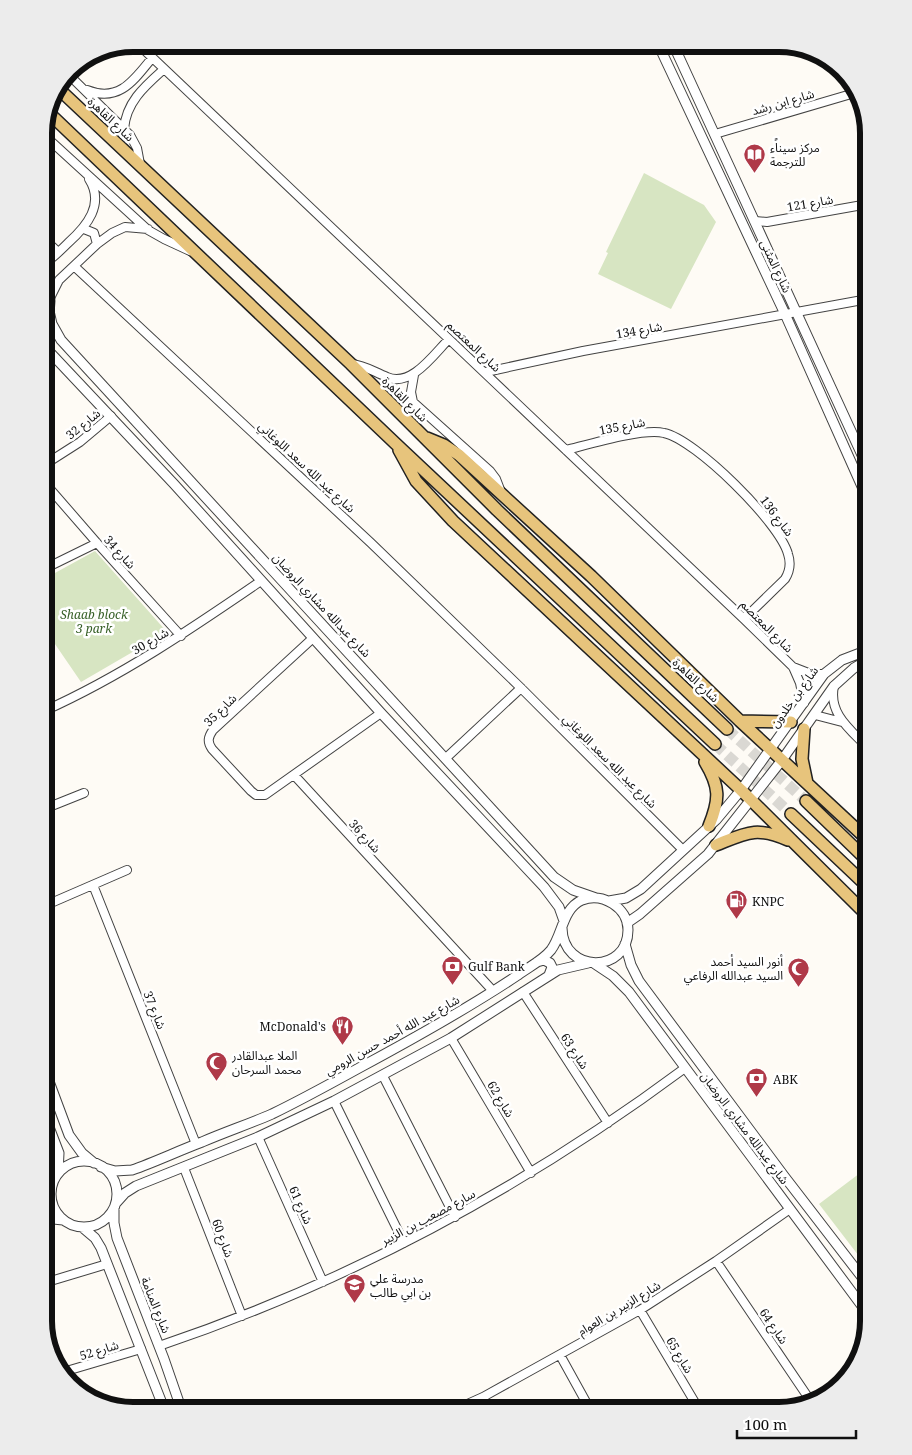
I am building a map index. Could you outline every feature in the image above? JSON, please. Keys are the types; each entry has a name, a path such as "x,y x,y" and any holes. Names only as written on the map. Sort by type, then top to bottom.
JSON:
{"main road":[{"name":"شارع القاهرة","path":"64,93 351,364 504,517 727,729"},
{"path":"54,118 714,744"},
{"path":"54,121 64,126"},
{"path":"424,438 437,441 452,450 502,494 591,576 740,721 859,832"},
{"path":"396,444 416,481 436,504 741,790 859,907"},
{"path":"740,721 791,722"},
{"path":"804,729 802,759 807,783"},
{"path":"697,750 711,772 717,788 716,809 709,826"},
{"path":"806,800 859,851"},
{"path":"791,814 859,878"},
{"path":"716,845 757,831 777,835 792,841"}],"street":[{"name":"شارع المعتصم","path":"146,52 486,372 744,619 792,667 800,683 804,703"},
{"name":"شارع المثنى","path":"662,53 785,314 859,480"},
{"name":"شارع المثنى","path":"677,53 859,448"},
{"path":"84,89 105,94 117,91 134,80 152,58"},
{"path":"124,129 132,103 144,87 164,69"},
{"path":"74,79 124,129 137,148 140,164"},
{"name":"شارع ابن رشد","path":"715,134 849,95"},
{"path":"53,143 148,230 169,242 195,253"},
{"path":"53,256 84,229 90,219 95,201 94,189 85,173"},
{"name":"شارع 121","path":"755,221 767,222 859,206"},
{"path":"53,292 59,280 97,244 120,229 132,227 148,230"},
{"path":"84,229 94,233 97,244"},
{"path":"53,247 58,252"},
{"name":"شارع عبد الله سعد اللوغاني","path":"74,266 287,464 521,688 683,850"},
{"name":"شارع 134","path":"486,372 584,351 859,301"},
{"name":"شارع عبدالله مشاري الروضان","path":"53,323 56,332 66,345 554,877 573,890 596,898"},
{"path":"351,364 366,366 391,379 400,379 414,375 449,339"},
{"path":"53,345 60,342 66,345"},
{"path":"53,354 544,887 560,908 563,925"},
{"path":"414,375 411,392 413,402 490,471 499,484 502,494"},
{"name":"شارع 32","path":"53,459 80,442 111,416"},
{"name":"شارع 135","path":"566,450 644,432 665,433 684,441 749,498"},
{"path":"174,484 181,488 184,487 187,481 185,475"},
{"name":"شارع 34","path":"53,492 181,636"},
{"path":"194,506 192,499 195,494 202,494 208,500"},
{"name":"شارع 136","path":"744,619 782,583 790,567 784,543 749,498"},
{"path":"53,565 97,544"},
{"name":"شارع 30","path":"53,707 79,695 181,636 261,581"},
{"name":"شارع 35","path":"294,775 265,795 254,794 212,748 208,738 213,730 314,638"},
{"name":"شارع بن خلدون","path":"771,750 824,674 842,660 859,653"},
{"name":"شارع بن خلدون","path":"782,760 834,686 859,665"},
{"name":"شارع المعتصم","path":"792,667 805,672 824,674"},
{"path":"834,686 833,703 837,714 859,739"},
{"path":"446,758 521,688"},
{"path":"294,775 382,712"},
{"path":"815,714 844,723"},
{"path":"593,963 578,958 568,948 562,935 566,914 576,904 589,898 609,901 626,898 641,889 709,826 741,790 771,750"},
{"path":"627,923 640,914 716,845 782,760"},
{"name":"شارع 36","path":"294,775 493,991"},
{"path":"52,805 84,793"},
{"path":"466,803 472,804 478,800 480,795"},
{"path":"481,819 483,813 488,810 494,811"},
{"path":"52,902 127,870"},
{"path":"544,887 552,885 554,877"},
{"name":"شارع 37","path":"93,885 196,1144"},
{"path":"641,889 644,898 653,901"},
{"path":"52,1203 63,1220 75,1226 89,1227 102,1222 130,1190 258,1137 383,1076 452,1038 549,975 568,967 613,958 625,944 628,930 627,923 620,910 609,901"},
{"name":"شارع عبد الله أحمد حسن الرومي","path":"98,1165 115,1171 127,1171 144,1166 272,1114 433,1028 493,991 537,962 552,949 563,925"},
{"name":"شارع عبدالله مشاري الروضان","path":"625,944 631,965 642,985 859,1273"},
{"path":"537,962 544,960 550,963 552,969 549,975"},
{"name":"شارع عبدالله مشاري الروضان","path":"593,963 614,976 628,992 859,1302"},
{"path":"628,992 630,985 633,983 636,982 642,985"},
{"name":"شارع 63","path":"522,992 608,1123"},
{"name":"شارع 62","path":"452,1038 531,1173"},
{"name":"سارع مصعب بن الزبير","path":"159,1346 242,1316 323,1282 404,1244 531,1173 608,1123 685,1068"},
{"path":"383,1076 455,1217"},
{"path":"52,1090 69,1135 82,1152 111,1176 116,1196 115,1205"},
{"path":"334,1101 404,1244"},
{"path":"727,1125 726,1119 730,1114 739,1116"},
{"path":"52,1134 60,1157 58,1173 52,1189"},
{"path":"54,1138 62,1140 69,1135"},
{"name":"شارع 61","path":"258,1137 323,1282"},
{"path":"58,1173 75,1163 81,1162 98,1165"},
{"path":"144,1166 142,1174 145,1179 150,1181"},
{"name":"شارع 60","path":"184,1168 242,1316"},
{"name":"شارع المنامة","path":"115,1205 114,1223 117,1238 179,1402"},
{"name":"شارع الزبير بن العوام","path":"473,1402 560,1356 640,1310 716,1261 790,1209"},
{"path":"52,1219 63,1220"},
{"path":"82,1227 95,1238 107,1264 162,1402"},
{"name":"شارع 64","path":"716,1261 808,1397"},
{"path":"52,1281 107,1264"},
{"name":"شارع 65","path":"640,1310 695,1402"},
{"name":"شارع 52","path":"69,1370 141,1349"},
{"path":"560,1356 586,1402"},
{"path":"483,1398 485,1402"}],"green space":[{"path":"644,173 704,205 716,222 671,309 598,274 608,253 606,252"},
{"name":"Shaab block 3 park","path":"95,551 167,632 81,682 53,641 53,574"},
{"path":"859,1174 859,1256 819,1204"}],"tunnel":[{"path":"727,729 806,801"},
{"path":"715,744 791,814"}],"place":[{"name":"مركز سيناًء للترجمة","path":"754,173"},
{"name":"KNPC","path":"736,920"},
{"name":"Gulf Bank","path":"452,985"},
{"name":"أنور السيد أحمد السيد عبدالله الرفاعي","path":"799,987"},
{"name":"McDonald's","path":"342,1045"},
{"name":"الملا عبدالقادر محمد السرحان","path":"216,1081"},
{"name":"ABK","path":"757,1098"},
{"name":"مدرسة علي بن ابي طالب","path":"354,1304"}]}
